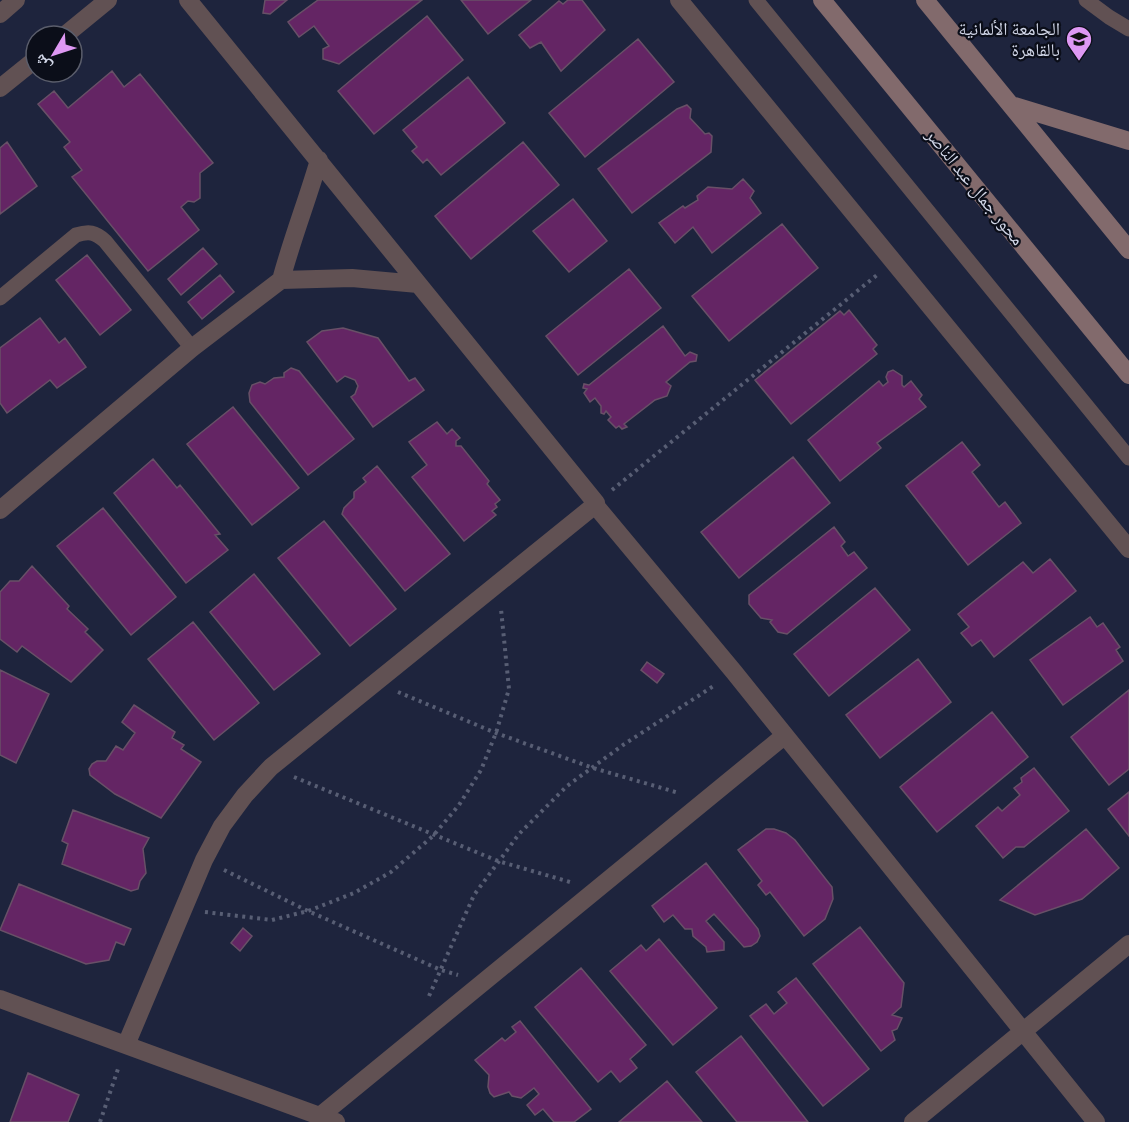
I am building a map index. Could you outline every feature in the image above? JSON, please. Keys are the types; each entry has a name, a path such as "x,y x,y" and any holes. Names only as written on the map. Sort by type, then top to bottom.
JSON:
{"main road":[{"name":"محور جمال عبد الناصر","path":"822,0 1129,375"},
{"path":"925,0 1129,250"},
{"path":"1011,105 1129,141"}],"street":[{"path":"0,14 16,0"},
{"path":"79,24 108,0"},
{"path":"188,0 1024,1030 1096,1122"},
{"path":"679,0 1129,549"},
{"path":"0,88 24,69"},
{"path":"0,510 192,348 280,280 319,160"},
{"path":"280,280 352,278 418,284"},
{"path":"126,1045 204,860 222,826 239,802 272,767 595,504"},
{"path":"0,999 328,1119 484,982 784,736"},
{"path":"913,1122 1129,944"}],"lane":[{"path":"756,0 1129,458"},
{"path":"1086,0 1129,29"},
{"path":"0,298 76,235 87,232 97,234 192,348"}],"path":[{"path":"595,504 894,261"},
{"path":"184,909 272,920 308,911 354,893 391,872 433,836 459,805 481,770 509,689 498,583"},
{"path":"426,1002 474,895 519,834 567,786 623,745 734,672"},
{"path":"376,682 496,732 593,768 706,801"},
{"path":"272,767 433,836 498,861 596,890"},
{"path":"204,860 308,911 441,970 484,982"},
{"path":"100,1122 126,1045"}],"building":[{"path":"265,0 287,0 270,14 263,13"},
{"path":"318,0 422,0 339,64 323,59 323,49 329,46 314,26 299,37 288,22"},
{"path":"461,0 531,0 488,34"},
{"path":"568,0 582,0 605,30 561,71 541,42 530,48 519,35 559,1 563,4"},
{"path":"427,16 463,60 374,134 338,91"},
{"path":"638,39 674,82 585,157 549,113"},
{"path":"112,71 124,87 140,74 213,163 200,173 200,198 194,202 188,201 181,207 199,230 148,271 72,177 82,170 64,147 70,142 38,104 54,91 68,108"},
{"path":"468,77 505,123 441,175 427,159 423,163 412,151 417,147 403,130"},
{"path":"687,105 691,109 690,118 705,134 709,133 712,136 711,152 632,213 598,169 677,109"},
{"path":"7,142 37,186 0,214 0,148"},
{"path":"523,142 559,185 471,259 435,216"},
{"path":"743,179 754,191 750,198 761,213 712,253 693,227 675,243 659,223 683,206 685,208 698,200 697,196 708,187 732,189"},
{"path":"573,199 607,241 569,272 533,231"},
{"path":"782,224 818,268 729,341 692,296"},
{"path":"203,248 217,264 181,295 168,279"},
{"path":"87,255 131,310 100,335 56,280"},
{"path":"629,269 661,308 578,375 546,336"},
{"path":"220,275 234,292 202,319 188,302"},
{"path":"849,310 877,345 873,349 877,354 791,424 755,380 840,311 844,315"},
{"path":"40,318 59,343 65,338 86,367 57,388 50,380 7,413 0,403 0,348"},
{"path":"663,326 685,356 690,352 697,355 696,361 690,362 666,382 671,386 667,396 655,400 624,424 627,427 616,428 608,420 611,417 606,411 604,414 601,413 601,406 595,398 590,402 584,393 587,389 583,388 584,384 589,385"},
{"path":"343,328 378,338 409,381 415,378 424,390 373,427 351,397 358,386 355,380 345,376 337,382 307,342 322,331"},
{"path":"291,368 299,371 354,439 308,475 250,402 249,393 252,385 260,382 265,384 274,378 284,377 284,373"},
{"path":"893,370 902,376 904,387 911,381 922,395 919,399 926,407 877,443 881,448 840,481 808,440 879,381 883,386 888,382 886,377 888,372"},
{"path":"233,407 299,488 252,525 187,444"},
{"path":"437,422 447,434 452,429 460,438 456,441 456,446 461,446 489,481 487,484 500,500 492,511 496,515 464,541 412,477 427,465 409,442"},
{"path":"962,442 980,465 972,472 999,507 1005,502 1021,523 968,565 906,486"},
{"path":"793,457 830,503 739,578 701,532"},
{"path":"153,459 177,488 180,485 220,534 215,535 228,550 186,583 114,493"},
{"path":"377,466 450,554 405,591 342,514 344,508 354,498 354,492 366,482 363,478"},
{"path":"103,508 176,597 131,635 57,546"},
{"path":"324,521 396,609 350,646 278,558"},
{"path":"834,527 845,542 841,546 848,556 854,552 867,568 787,634 778,632 770,622 772,620 761,618 749,604 749,595"},
{"path":"1050,559 1076,591 994,657 981,640 972,646 961,633 969,627 958,614 1023,562 1033,573"},
{"path":"32,566 69,606 67,609 88,629 85,632 103,650 71,682 22,646 17,652 0,639 0,592 10,581 19,581"},
{"path":"254,574 320,654 274,690 210,612"},
{"path":"875,588 910,630 829,696 794,654"},
{"path":"1090,617 1097,627 1103,623 1120,647 1116,650 1123,661 1063,705 1030,660"},
{"path":"193,622 259,703 214,740 148,659"},
{"path":"918,659 951,702 880,758 846,715"},
{"path":"647,662 664,674 657,683 641,670"},
{"path":"0,670 49,694 16,763 0,755"},
{"path":"1129,690 1129,769 1109,785 1071,737"},
{"path":"134,705 175,732 172,738 184,745 181,749 201,762 161,818 115,794 90,775 89,769 92,764 97,761 106,761 116,746 123,750 135,733 122,722"},
{"path":"992,712 1028,757 937,832 900,787"},
{"path":"1034,768 1069,811 1024,847 1016,847 1003,858 976,826 998,807 1002,811 1020,795 1014,788 1022,782 1021,778"},
{"path":"1129,792 1129,836 1108,809"},
{"path":"73,810 149,838 143,849 146,873 138,889 131,891 62,864 68,844 62,841"},
{"path":"766,829 786,833 795,840 832,887 833,899 825,919 804,936 770,892 766,895 758,885 762,881 738,850"},
{"path":"1086,829 1119,868 1082,899 1035,915 1000,900"},
{"path":"706,863 758,929 760,936 751,946 744,947 714,914 706,921 724,942 724,950 707,952 706,947 693,936 692,929 685,929 673,915 664,922 652,906"},
{"path":"19,884 131,929 124,945 116,942 109,960 86,964 0,930"},
{"path":"860,927 904,983 901,1007 892,1015 902,1018 897,1029 892,1031 895,1040 881,1051 813,964"},
{"path":"243,928 252,936 240,951 231,943"},
{"path":"659,939 717,1008 673,1045 610,971 641,945 646,951"},
{"path":"581,968 646,1045 630,1059 637,1068 620,1082 611,1071 598,1082 535,1007"},
{"path":"796,978 869,1069 823,1106 750,1016 766,1004 774,1014 787,1003 778,992"},
{"path":"520,1021 591,1109 574,1122 554,1122 543,1109 535,1115 527,1105 539,1094 534,1088 521,1098 512,1096 509,1092 494,1097 490,1093 489,1075 475,1060 502,1038 505,1041 516,1032 512,1027"},
{"path":"741,1036 808,1122 737,1122 696,1072"},
{"path":"28,1073 79,1095 68,1122 10,1122"},
{"path":"667,1081 702,1122 619,1122"}],"place":[{"name":"الجامعة الألمانية بالقاهرة","path":"1079,62"}]}
